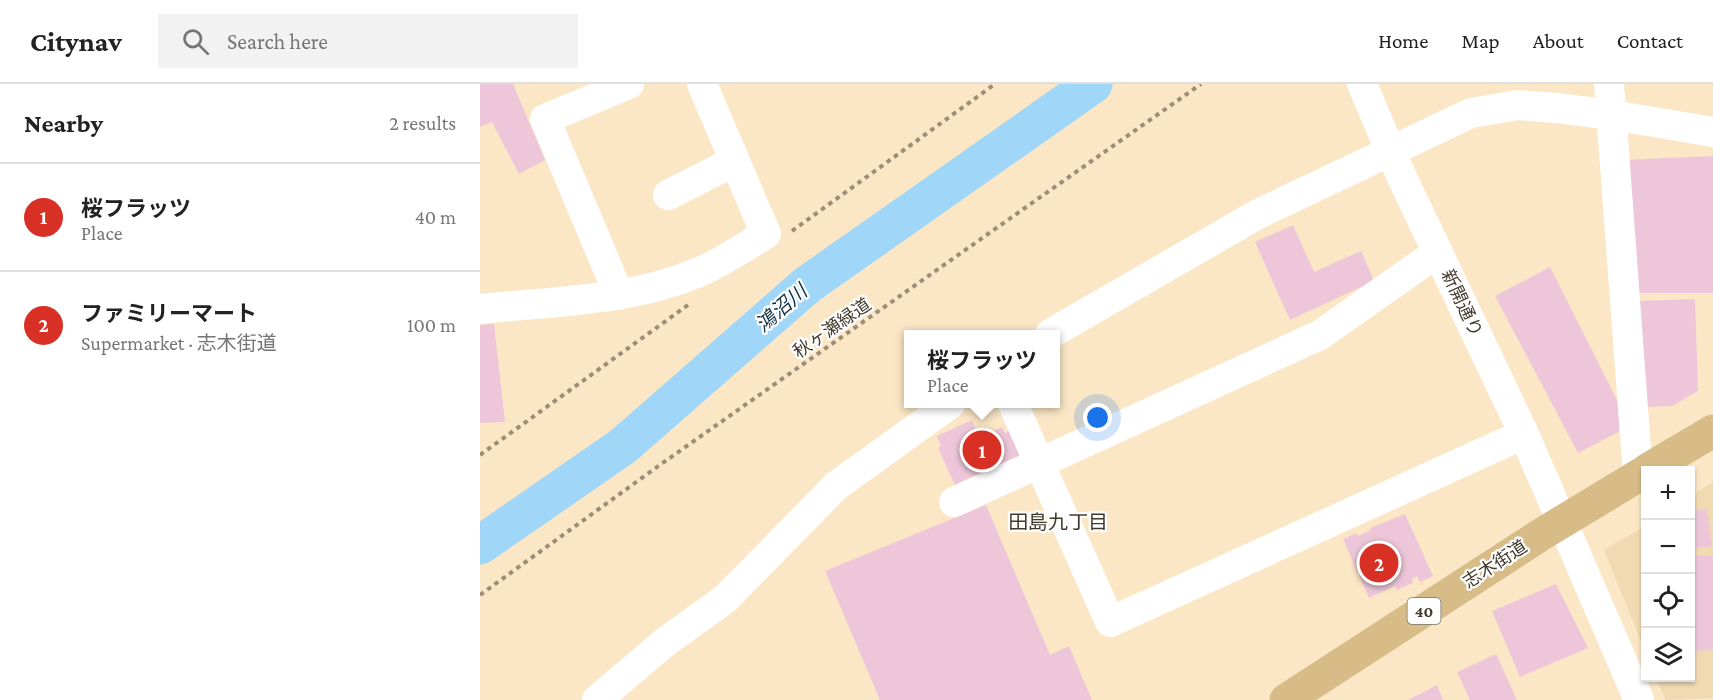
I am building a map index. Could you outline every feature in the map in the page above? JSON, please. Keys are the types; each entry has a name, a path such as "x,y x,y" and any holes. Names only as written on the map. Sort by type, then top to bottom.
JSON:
{"main road":[{"name":"志木街道","path":"1655,466 1713,431"},
{"name":"志木街道","path":"1286,700 1562,521 1641,474"}],"street":[{"path":"619,295 545,119 629,84"},
{"path":"480,309 619,295 665,284 709,267 766,234 702,84"},
{"name":"新開通り","path":"1362,84 1390,152 1524,434 1639,700"},
{"path":"1610,84 1642,466"},
{"path":"1057,330 1258,214 1471,112 1518,105 1612,115 1713,132"},
{"path":"668,195 735,161"},
{"path":"954,501 1040,464 1320,334 1438,252"},
{"path":"597,700 664,643 724,599 836,486 944,408"},
{"path":"1015,408 1110,622 1524,434"}],"path":[{"path":"789,234 995,84"},
{"name":"秋ヶ瀬緑道","path":"480,595 657,467 1201,84"},
{"path":"480,455 696,299"}],"shaded area":[{"path":"1713,482 1713,698 1666,700 1658,682 1695,682 1695,493"},
{"path":"1641,528 1641,641 1604,550"}],"building":[{"path":"480,84 513,84 545,160 519,174 492,122 480,127"},
{"path":"1713,156 1713,293 1635,293 1623,160"},
{"path":"1293,225 1314,272 1361,251 1374,281 1290,320 1255,242"},
{"path":"1550,267 1630,426 1578,453 1495,296"},
{"path":"1695,299 1698,391 1672,406 1645,407 1636,301"},
{"path":"494,324 505,422 480,423 480,325"},
{"path":"972,420 979,438 1002,427 1005,433 1014,428 1025,453 955,485 938,448 941,446 937,436"},
{"path":"986,505 1050,655 1069,646 1092,700 880,700 825,571"},
{"path":"1707,509 1712,546 1695,548 1695,510"},
{"path":"1405,514 1433,576 1420,582 1417,576 1412,579 1413,583 1397,590 1395,586 1369,598 1343,539 1356,533 1358,536 1371,530 1370,528"},
{"path":"1713,555 1713,650 1695,651 1695,556"},
{"path":"1556,584 1588,648 1520,677 1492,611"},
{"path":"1496,654 1517,700 1470,700 1457,672"},
{"path":"1437,685 1443,700 1408,700"}],"waterway":[{"name":"鴻沼川","path":"480,545 623,446 807,285 1093,84"}],"place":[{"name":"桜フラッツ","path":"982,450"},
{"name":"ファミリーマート","path":"1379,563"}],"district":[{"name":"田島九丁目","path":"1058,522"}]}
